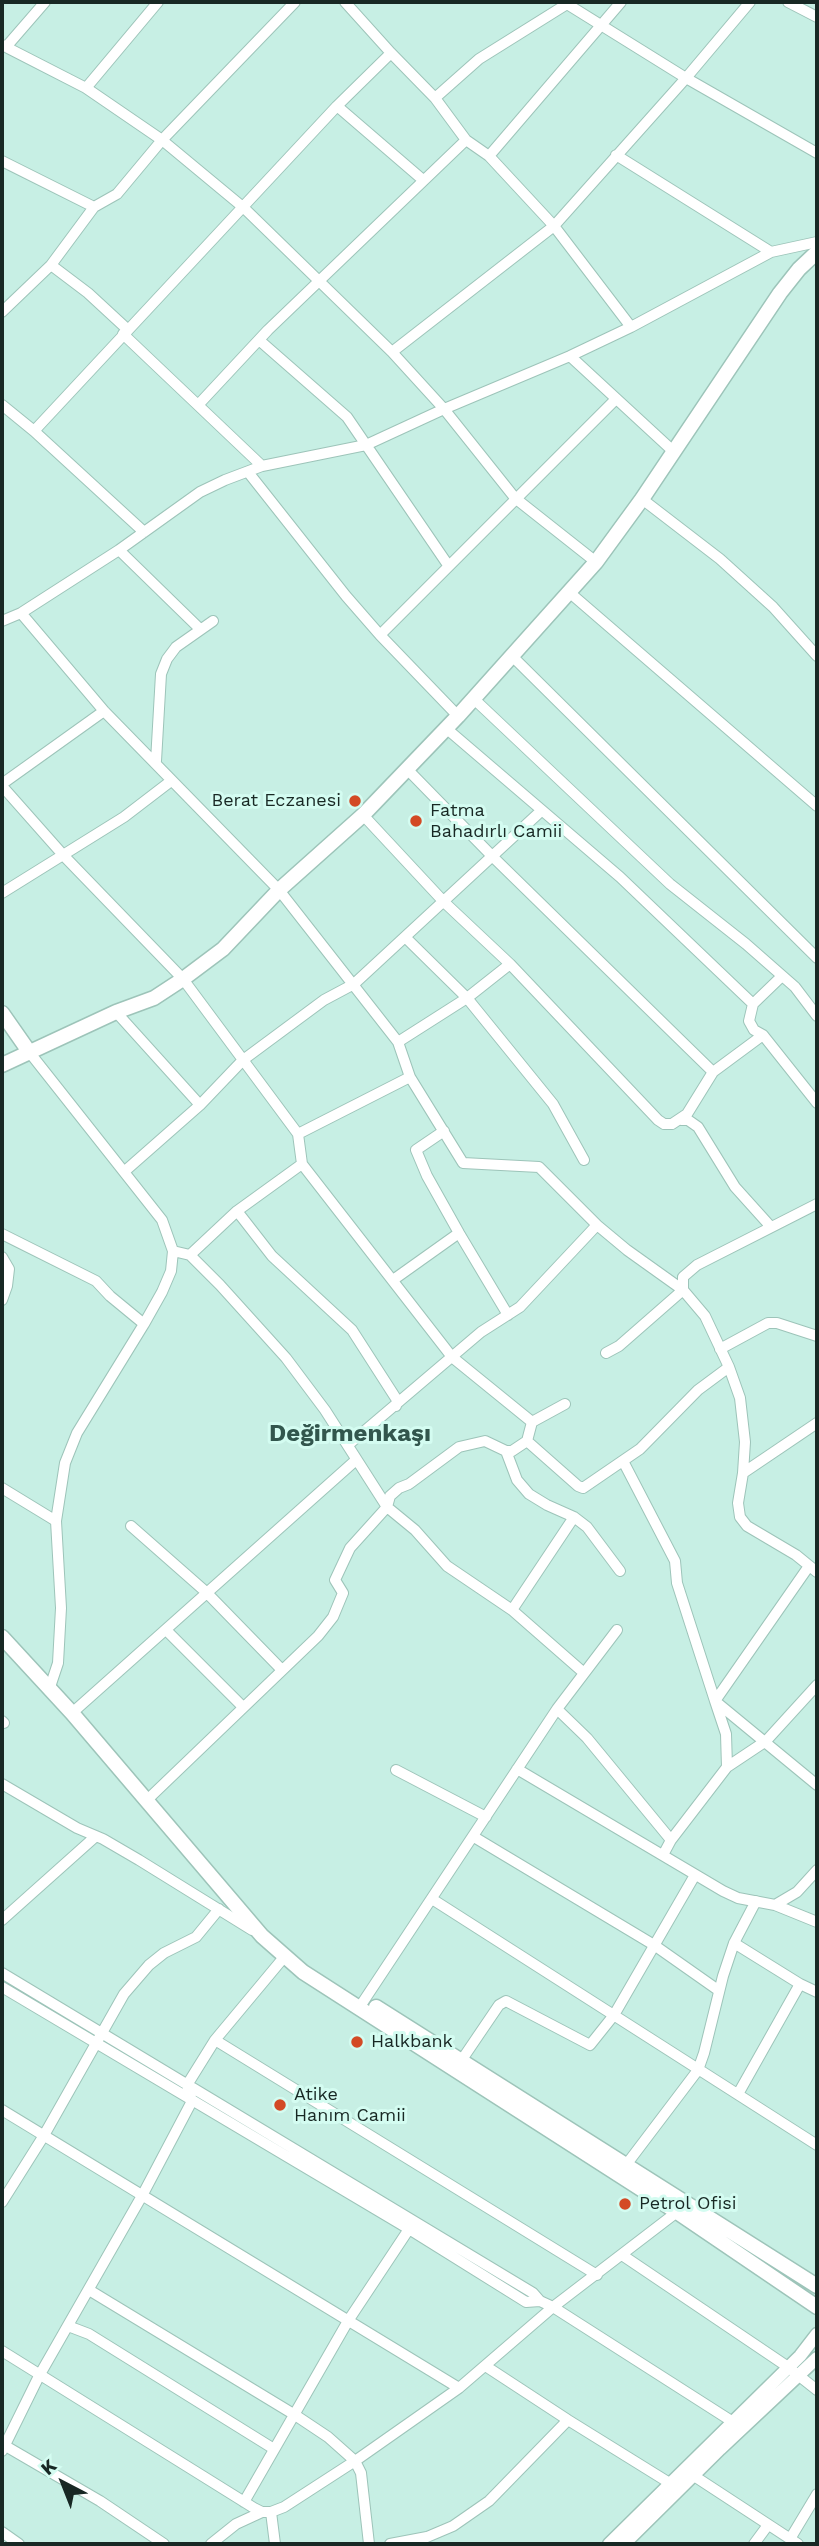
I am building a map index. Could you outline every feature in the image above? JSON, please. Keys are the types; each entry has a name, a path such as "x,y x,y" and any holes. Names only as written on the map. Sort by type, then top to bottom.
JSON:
{"main road":[{"path":"2,1065 154,998 183,979 223,949 279,890 363,815 447,729 596,562 642,499 780,293 817,252"},
{"path":"2,1013 30,1054"},
{"path":"2,1637 72,1713 262,1936 303,1972 461,2061 817,2286"},
{"path":"262,1936 817,2307"}],"street":[{"path":"45,2 4,46 86,88 162,140 244,208 393,352 444,409 515,498 596,562"},
{"path":"86,88 158,2"},
{"path":"2,312 51,265 94,207 117,194 162,140 295,2"},
{"path":"345,2 435,98 466,140 489,156 554,226 631,327"},
{"path":"489,156 621,2"},
{"path":"393,352 554,226 750,2"},
{"path":"788,2 817,17"},
{"path":"435,98 479,59 567,4 686,78 817,153"},
{"path":"34,431 337,106 391,53"},
{"path":"337,106 424,180"},
{"path":"199,404 258,340 466,140"},
{"path":"617,155 771,252"},
{"path":"2,162 94,207"},
{"path":"2,621 21,613 119,550 200,492 262,466 366,445 631,327 771,252 817,242"},
{"path":"51,265 88,293 127,329 123,334"},
{"path":"123,334 262,466"},
{"path":"258,340 347,417 448,565"},
{"path":"570,356 673,451"},
{"path":"380,635 616,400"},
{"path":"2,405 144,532"},
{"path":"248,472 380,635 458,716"},
{"path":"642,499 720,559 773,607 817,656"},
{"path":"119,550 200,629"},
{"path":"569,592 817,806"},
{"path":"21,613 104,711 156,761 171,781 279,890 398,1042 410,1077 463,1163 539,1167 597,1225 683,1290 705,1316 730,1367 740,1398 745,1442 738,1503 740,1517 747,1526 796,1555 813,1569 715,1701"},
{"path":"156,761 161,674 167,659 176,647 212,621"},
{"path":"513,657 817,958"},
{"path":"474,699 670,884 795,987 817,1016"},
{"path":"104,711 2,785 64,856 183,979 298,1133 302,1164 452,1357 532,1422"},
{"path":"447,729 620,877 753,1004"},
{"path":"407,769 713,1072"},
{"path":"2,893 124,817 171,781"},
{"path":"125,1171 200,1105 243,1060 324,1000 354,984 541,811"},
{"path":"363,815 444,902 510,964 658,1120 664,1124 688,1120 698,1127 735,1187 771,1227"},
{"path":"405,937 467,998 553,1104 584,1160"},
{"path":"398,1042 467,998 510,964"},
{"path":"781,977 753,1004 749,1021 817,1103"},
{"path":"116,1013 200,1105"},
{"path":"681,1120 695,1103 713,1072 763,1035"},
{"path":"30,1054 162,1220 173,1251 171,1271 144,1324 77,1433 65,1464 56,1521 61,1608 58,1663 49,1690"},
{"path":"298,1133 410,1077"},
{"path":"444,1131 416,1150 459,1233 508,1315"},
{"path":"190,1255 237,1211 302,1164"},
{"path":"606,1353 619,1346 683,1290 683,1277 697,1265 817,1204"},
{"path":"237,1211 272,1256 352,1330 397,1400 396,1406"},
{"path":"348,1445 481,1332 530,1298 597,1225"},
{"path":"393,1280 459,1233"},
{"path":"2,1234 96,1281 144,1324"},
{"path":"173,1251 190,1255 220,1284 286,1358 348,1445 387,1507 415,1530 447,1566 512,1610 584,1673"},
{"path":"2,1257 9,1269 2,1300"},
{"path":"720,1349 768,1323 817,1336"},
{"path":"527,1441 583,1488 640,1449 698,1390 730,1367"},
{"path":"532,1422 542,1419 565,1404"},
{"path":"146,1801 318,1636 333,1617 343,1592 335,1580 340,1569 358,1537 387,1507 390,1496 459,1447 485,1441 512,1451 527,1441 532,1422"},
{"path":"743,1473 817,1423"},
{"path":"506,1451 517,1480 529,1494 574,1517 593,1534 620,1571"},
{"path":"72,1713 356,1460"},
{"path":"623,1461 676,1560 677,1583 726,1734 727,1767"},
{"path":"2,1488 56,1521"},
{"path":"512,1610 574,1517"},
{"path":"131,1526 206,1592 282,1670"},
{"path":"166,1630 243,1707"},
{"path":"361,2004 557,1709 617,1630"},
{"path":"663,1855 671,1840 727,1767 766,1741 817,1685"},
{"path":"715,1701 817,1785"},
{"path":"557,1709 602,1756 671,1840"},
{"path":"517,1769 738,1898 775,1905 817,1922"},
{"path":"397,1770 486,1817"},
{"path":"2,1784 77,1828 96,1836 262,1936"},
{"path":"2,1920 96,1836"},
{"path":"474,1837 654,1945 718,1990"},
{"path":"775,1905 797,1892 817,1870"},
{"path":"461,2061 499,2005 506,2001 590,2045 614,2015 695,1875"},
{"path":"432,1899 817,2145"},
{"path":"626,2165 698,2070 718,1990 734,1943 756,1901"},
{"path":"2,2202 43,2137 124,1994 149,1965 164,1953 196,1937 219,1909"},
{"path":"734,1943 817,1993"},
{"path":"164,2544 100,2501 3,2447 39,2376 143,2194 192,2101 187,2085 215,2040 285,1956"},
{"path":"2,1973 192,2101 526,2302 540,2301 554,2307 733,2422"},
{"path":"738,2094 800,1984"},
{"path":"2,1987 187,2085 533,2292 540,2301"},
{"path":"215,2040 597,2275"},
{"path":"2,2110 459,2388"},
{"path":"211,2544 236,2524 284,2507 459,2388 487,2367 554,2307 677,2212"},
{"path":"244,2502 348,2322 408,2229"},
{"path":"622,2255 817,2390"},
{"path":"89,2290 295,2415 328,2437 355,2461 361,2473 369,2544"},
{"path":"68,2326 89,2334 274,2449"},
{"path":"608,2544 689,2473 793,2371 817,2334"},
{"path":"2,2351 244,2502 266,2512 275,2544"},
{"path":"689,2473 733,2422 793,2371 817,2358"},
{"path":"487,2367 675,2486"},
{"path":"390,2544 427,2537 453,2526 489,2501 568,2420"},
{"path":"689,2473 794,2542 817,2494"},
{"path":"624,2544 675,2486"},
{"path":"754,2544 768,2525"},
{"path":"2,2532 19,2544"}],"place":[{"name":"Berat Eczanesi","path":"355,801"},
{"name":"Fatma Bahadırlı Camii","path":"416,821"},
{"name":"Halkbank","path":"357,2042"},
{"name":"Atike Hanım Camii","path":"280,2105"},
{"name":"Petrol Ofisi","path":"625,2204"}],"district":[{"name":"Değirmenkaşı","path":"350,1434"}]}
